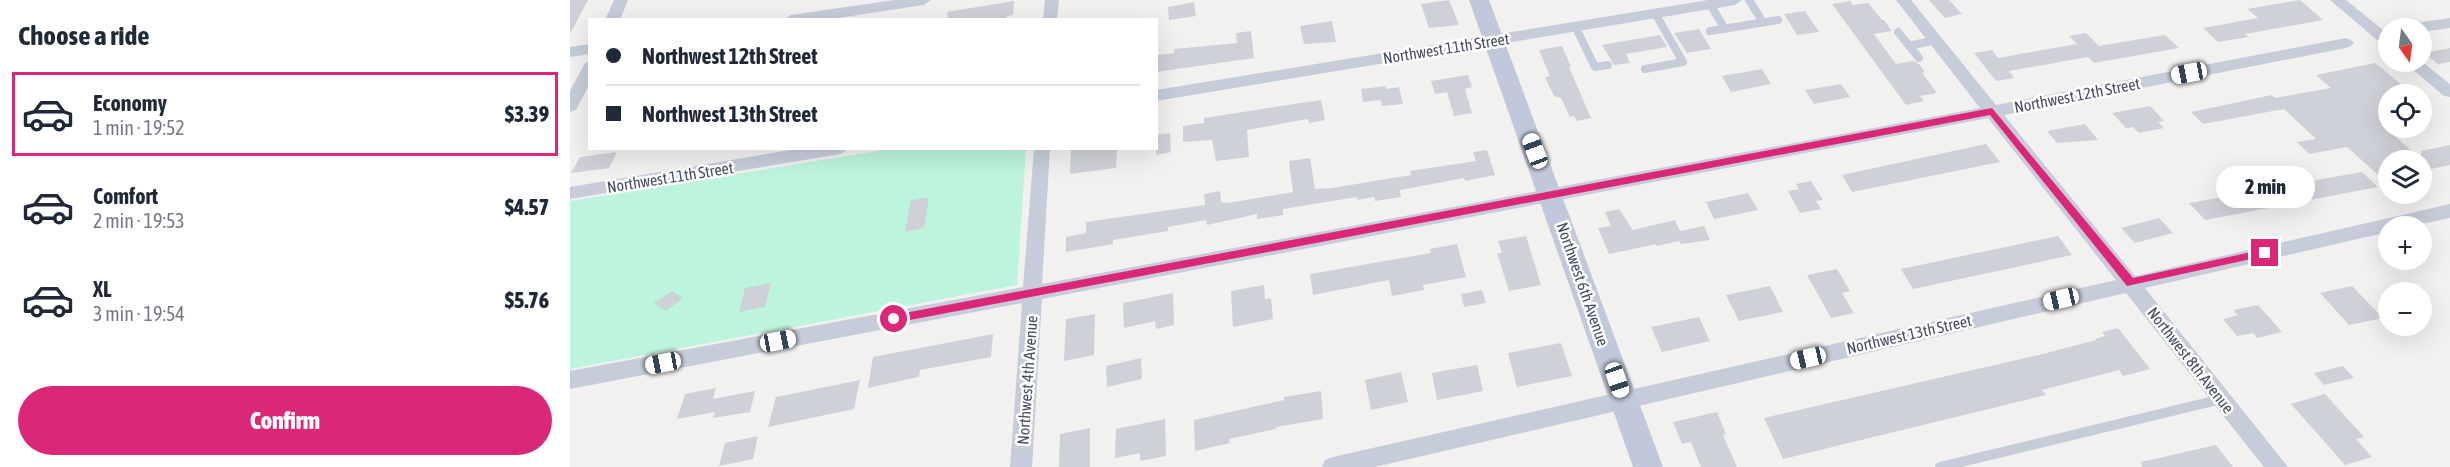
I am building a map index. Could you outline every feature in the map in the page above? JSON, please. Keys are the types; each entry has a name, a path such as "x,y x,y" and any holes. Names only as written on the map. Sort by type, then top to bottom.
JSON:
{"street":[{"path":"613,18 621,0"},
{"path":"825,0 824,4 833,16"},
{"path":"833,16 850,0"},
{"path":"812,18 924,0"},
{"path":"1050,18 1052,0"},
{"name":"Northwest 6th Avenue","path":"1479,0 1552,196 1648,467"},
{"name":"Northwest 11th Street","path":"1158,96 1735,0"},
{"name":"Northwest 8th Avenue","path":"1903,0 2277,467"},
{"path":"2337,0 2378,31"},
{"path":"2432,26 2450,23"},
{"name":"Northwest 12th Street","path":"570,380 1552,196 2346,42"},
{"path":"570,52 588,49"},
{"path":"570,106 588,71"},
{"path":"2425,72 2450,92"},
{"name":"Northwest 11th Street","path":"570,193 819,150"},
{"name":"Northwest 4th Avenue","path":"1021,467 1042,150"},
{"name":"Northwest 13th Street","path":"1333,467 2450,211"}],"lane":[{"path":"1749,0 1764,22"},
{"path":"1710,4 1725,29"},
{"path":"1645,69 1683,62 1655,13"},
{"path":"1710,31 1778,20"},
{"path":"1575,26 1595,67 1608,65"},
{"path":"1898,32 1919,58"},
{"path":"1909,46 1935,40"},
{"path":"1940,467 2222,399"}],"green space":[{"path":"884,150 1026,150 1017,285 570,369 570,201"}],"building":[{"path":"570,0 588,0 570,34"},
{"path":"1449,0 1459,25 1429,28 1421,4"},
{"path":"1929,0 1949,0 1962,14 1945,18"},
{"path":"2300,0 2323,20 2245,34 2249,37 2218,42 2203,28 2258,18 2247,9"},
{"path":"1014,1 1013,15 1007,18 948,18 947,12"},
{"path":"1850,1 1853,5 1868,3 1892,31 1874,34 1896,64 1913,61 1919,64 1925,72 1922,73 1937,93 1920,96 1924,101 1906,105 1832,4"},
{"path":"1194,2 1196,16 1169,20 1168,7"},
{"path":"1805,11 1819,32 1797,35 1784,14"},
{"path":"1332,21 1336,42 1304,44 1300,26"},
{"path":"1699,29 1711,49 1687,53 1674,33"},
{"path":"1251,31 1254,58 1158,72 1158,55 1174,53 1174,49 1237,43 1236,33"},
{"path":"2086,33 2099,46 2165,35 2179,48 2094,63 2088,57 2009,71 2014,78 1996,81 1974,53 1992,50 1998,58 2077,44 2069,36"},
{"path":"1660,35 1667,47 1626,54 1630,63 1614,65 1602,45"},
{"path":"1562,46 1591,118 1577,121 1574,116 1570,117 1561,98 1554,96 1545,77 1550,76 1539,50"},
{"path":"2450,48 2450,62 2438,64 2432,59 2432,51"},
{"path":"2375,63 2378,65 2378,72 2386,72 2401,84 2378,84 2378,138 2397,138 2411,150 2378,150 2378,175 2347,147 2309,154 2297,142 2316,139 2284,109 2203,124 2191,112 2272,95 2275,98 2331,88 2316,75"},
{"path":"1762,69 1771,84 1731,92 1722,76"},
{"path":"1468,75 1472,87 1465,89 1472,113 1454,116 1447,92 1435,94 1431,81"},
{"path":"1841,84 1850,97 1814,104 1805,90"},
{"path":"1386,86 1386,89 1399,87 1403,104 1382,106 1381,100 1363,102 1361,89"},
{"path":"1321,100 1325,120 1309,123 1308,119 1247,130 1249,157 1216,161 1212,140 1183,142 1183,126 1204,123 1204,118"},
{"path":"2150,106 2164,121 2158,122 2164,128 2139,133 2133,127 2126,128 2112,113"},
{"path":"2085,124 2098,140 2057,143 2047,131"},
{"path":"1170,133 1171,152 1156,155 1158,135"},
{"path":"1986,144 2000,162 1852,192 1842,175"},
{"path":"2450,145 2450,165 2432,169 2432,150 2426,150"},
{"path":"1071,150 1117,150 1116,168 1070,174"},
{"path":"1487,150 1495,175 1465,181 1464,178 1400,190 1401,197 1375,201 1374,197 1357,200 1357,197 1283,209 1283,215 1257,219 1257,214 1207,225 1206,220 1168,227 1168,231 1113,240 1113,244 1066,252 1066,237 1086,233 1086,222 1205,205 1204,194 1220,191 1221,202 1228,203 1293,192 1289,161 1310,158 1315,189 1411,175 1410,171 1476,161 1473,152"},
{"path":"617,152 609,168 571,173 580,157"},
{"path":"2362,172 2378,187 2205,220 2189,203"},
{"path":"1811,181 1823,200 1816,201 1821,209 1800,213 1788,191 1799,189 1796,184"},
{"path":"1748,193 1758,210 1714,219 1706,202"},
{"path":"929,197 924,228 905,232 911,200"},
{"path":"1619,209 1633,230 1675,220 1680,231 1704,226 1710,240 1681,244 1679,241 1657,246 1656,244 1609,254 1598,228 1611,226 1605,212"},
{"path":"2159,218 2173,233 2135,243 2121,228"},
{"path":"1526,236 1541,285 1509,291 1497,253 1502,253 1498,241"},
{"path":"2058,236 2072,255 1913,289 1901,269"},
{"path":"1457,244 1466,277 1423,285 1424,290 1392,296 1389,280 1313,295 1310,274 1431,253 1430,249"},
{"path":"1837,269 1850,291 1842,293 1854,313 1831,318 1807,275"},
{"path":"771,283 765,307 739,312 745,288"},
{"path":"1264,285 1265,299 1271,298 1273,319 1233,327 1231,291"},
{"path":"1770,286 1783,312 1739,321 1726,295"},
{"path":"2352,286 2378,313 2378,319 2349,325 2320,293"},
{"path":"1482,290 1486,303 1464,307 1461,294"},
{"path":"672,291 683,298 666,311 654,303"},
{"path":"1173,293 1174,325 1156,329 1155,321 1124,328 1123,303"},
{"path":"2258,305 2282,332 2257,338 2253,333 2237,336 2223,319 2238,315 2233,310"},
{"path":"1095,314 1094,355 1064,361 1066,319"},
{"path":"1699,317 1710,341 1662,352 1651,327"},
{"path":"2118,328 2150,369 2123,376 2119,370 2042,390 2046,395 1783,459 1764,418 2043,354 2096,340 2105,336 2102,332"},
{"path":"993,334 991,357 920,370 919,377 868,388 873,357"},
{"path":"1561,343 1572,376 1517,387 1508,353"},
{"path":"1141,358 1142,379 1107,387 1106,366"},
{"path":"1477,365 1483,391 1437,400 1432,373"},
{"path":"2343,366 2354,378 2324,385 2314,373"},
{"path":"1401,372 1408,402 1371,410 1365,380"},
{"path":"860,380 854,409 768,427 776,397"},
{"path":"716,388 713,399 755,391 750,412 713,418 715,412 677,419 685,394"},
{"path":"1321,391 1323,419 1276,427 1276,429 1229,439 1230,443 1195,451 1194,420 1284,400 1284,397"},
{"path":"2325,394 2364,437 2356,439 2372,457 2345,465 2291,404"},
{"path":"1717,412 1726,434 1723,435 1737,467 1701,467 1691,442 1682,444 1673,422"},
{"path":"1165,419 1166,456 1140,461 1140,453 1115,458 1116,429"},
{"path":"1090,428 1090,467 1059,467 1060,434"},
{"path":"758,436 753,459 719,466 725,443"},
{"path":"2216,445 2233,467 2142,467 2141,462"}],"route":[{"path":"894,319 1992,111 2130,283 2265,253"}]}
